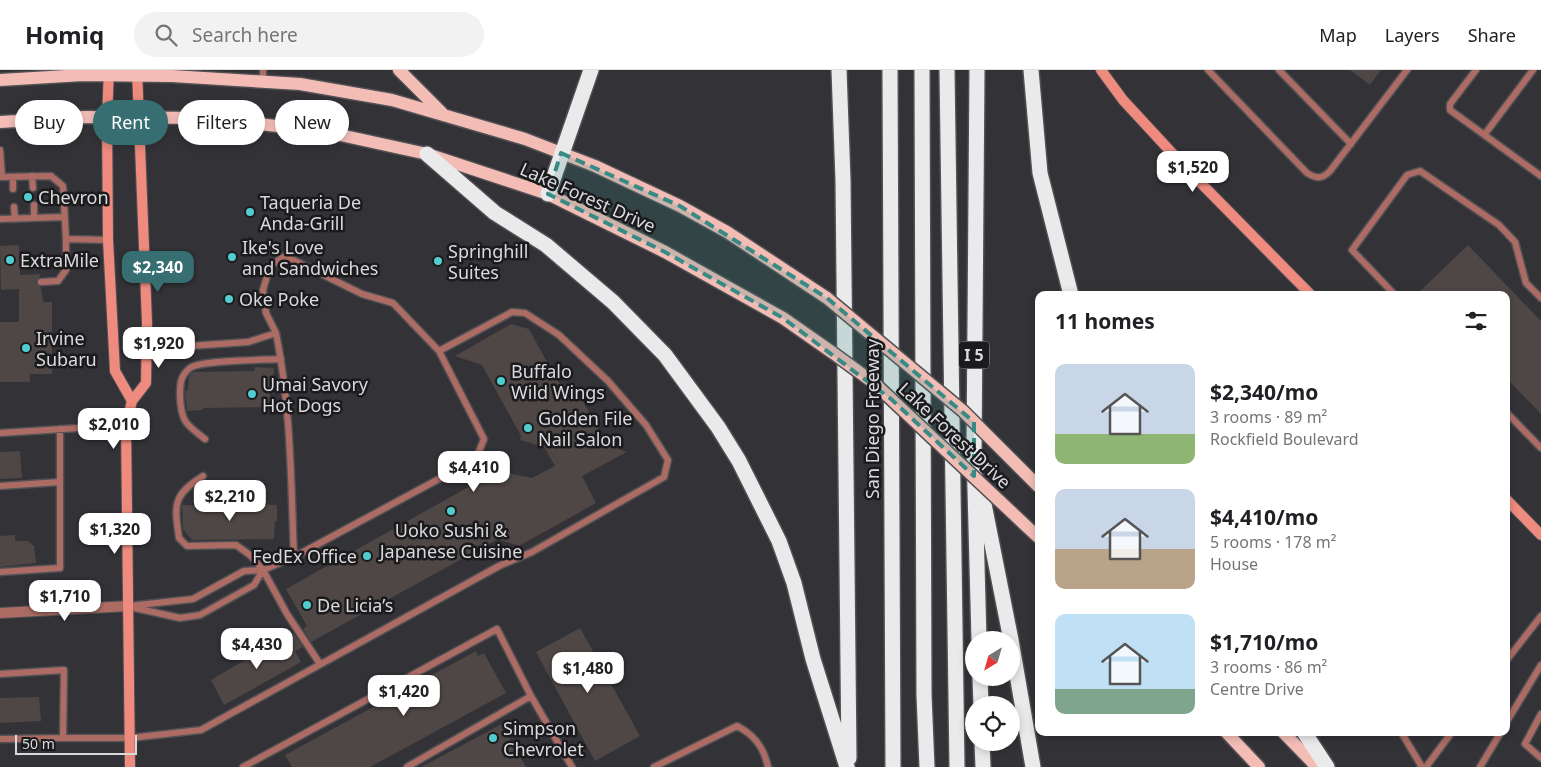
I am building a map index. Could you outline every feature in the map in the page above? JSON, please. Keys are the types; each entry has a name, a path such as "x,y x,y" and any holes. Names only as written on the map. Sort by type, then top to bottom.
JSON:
{"highway":[{"path":"548,194 591,70"},
{"path":"839,70 843,180 848,767"},
{"name":"San Diego Freeway","path":"890,70 893,767"},
{"path":"922,70 924,636 927,767"},
{"path":"947,70 957,767"},
{"name":"I 5","path":"977,70 974,452 979,631"},
{"path":"1031,70 1040,173 1070,291"},
{"path":"427,154 495,213 546,246 613,302 664,356 718,427 739,461 779,541 794,583 813,660 848,767"},
{"path":"974,452 1009,631"},
{"path":"1019,686 1033,767"},
{"path":"1307,736 1327,767"},
{"path":"982,751 983,767"}],"main road":[{"path":"399,70 444,114"},
{"path":"1101,70 1123,100 1184,166 1306,291"},
{"path":"107,100 109,72"},
{"name":"Lake Forest Drive","path":"0,80 109,72 263,76 351,92 444,114 595,166 680,206 778,264 827,298 964,411 1035,482"},
{"path":"137,72 139,100"},
{"name":"Lake Forest Drive","path":"168,117 204,118 322,131 427,154 548,194 732,287 783,318 874,383 1035,534"},
{"name":"Lake Forest Drive","path":"0,122 93,118"},
{"path":"106,145 108,240 115,371 132,401"},
{"path":"130,767 126,425 132,401 146,384 141,145"},
{"path":"1510,503 1541,535"},
{"path":"1230,736 1259,767"},
{"path":"1287,736 1317,767"}],"street":[{"path":"0,613 129,606"}],"lane":[{"path":"1208,70 1307,173 1316,178 1324,177 1407,70"},
{"path":"1279,70 1350,144"},
{"path":"1476,70 1449,107 1541,176"},
{"path":"1486,134 1533,70"},
{"path":"0,150 1,177 51,176 63,186 66,270 58,281 41,282"},
{"path":"1391,291 1352,250 1407,175 1420,171 1499,225 1515,242 1526,283 1541,298"},
{"path":"32,176 33,188"},
{"path":"13,177 13,189"},
{"path":"14,206 15,219"},
{"path":"34,206 34,218"},
{"path":"0,219 65,217"},
{"path":"66,239 108,240"},
{"path":"129,606 193,599 244,571 263,570 294,557 476,459 484,439 439,351 392,302 362,294 285,256 270,266 263,290 266,313 276,333 281,359 289,432 294,557"},
{"path":"0,739 130,738 201,730 499,566 532,552 664,476 668,460 646,426 608,381 560,336 525,313 512,312 439,351"},
{"path":"146,349 248,342 276,333"},
{"path":"205,439 185,423 181,415 180,381 183,374 197,364 281,359"},
{"path":"1510,416 1541,448"},
{"path":"0,433 126,425"},
{"path":"0,572 60,568 60,429"},
{"path":"203,476 185,487 180,494 175,509 179,538 187,546 236,545 250,554 263,570 287,614 320,664"},
{"path":"0,486 60,482"},
{"path":"129,606 180,618 200,615 254,585 263,570"},
{"path":"1510,656 1541,616"},
{"path":"243,767 497,629 531,696 572,767"},
{"path":"1510,717 1541,665"},
{"path":"0,674 64,670 62,738"},
{"path":"407,767 531,696"},
{"path":"1541,714 1524,744 1541,758"},
{"path":"654,767 737,726 757,741 765,752 768,767"},
{"path":"1403,736 1422,767"},
{"path":"1426,767 1449,736"},
{"path":"1480,767 1499,736"}],"highlighted area":[{"path":"561,153 680,206 827,298 974,422 974,476 891,399 783,318 665,252 548,194"}],"building":[{"path":"1350,70 1381,70 1370,85"},
{"name":"Irvine Subaru","path":"19,245 20,275 41,274 36,283 41,287 43,302 52,302 52,374 30,374 30,382 0,382 0,322 19,322 19,289 1,290 0,246"},
{"path":"1468,245 1541,321 1541,414 1510,382 1510,291 1420,291"},
{"path":"511,324 529,329 558,382 576,388 607,445 627,452 582,476 596,503 519,546 498,539 311,642 303,629 307,626 286,589 497,471 532,478 555,466 544,447 520,440 521,436 482,365 455,356"},
{"path":"255,367 274,368 273,384 270,384 270,407 203,408 203,410 187,411 185,391 188,390 189,376 193,372 254,371"},
{"path":"20,451 22,478 0,479 0,452"},
{"path":"257,504 277,505 274,539 192,540 183,529 182,505 256,507"},
{"path":"15,535 15,541 28,541 34,546 36,563 0,567 0,536"},
{"path":"580,628 640,736 595,761 536,652"},
{"path":"294,634 303,647 295,651 301,662 224,705 211,680 243,661 259,647 263,653"},
{"path":"476,651 478,656 484,653 506,693 370,767 292,767 285,755"},
{"path":"39,697 41,721 0,723 0,698"},
{"name":"Simpson Chevrolet","path":"502,724 526,767 421,767"}],"place":[{"name":"Chevron","path":"28,197"},
{"name":"Taqueria De Anda-Grill","path":"250,212"},
{"name":"Ike's Love and Sandwiches","path":"232,257"},
{"name":"ExtraMile","path":"10,260"},
{"name":"Springhill Suites","path":"438,261"},
{"name":"Oke Poke","path":"229,299"},
{"name":"Irvine Subaru","path":"26,348"},
{"name":"Buffalo Wild Wings","path":"501,381"},
{"name":"Umai Savory Hot Dogs","path":"252,394"},
{"name":"Golden File Nail Salon","path":"528,428"},
{"name":"Uoko Sushi & Japanese Cuisine","path":"451,511"},
{"name":"FedEx Office","path":"367,556"},
{"name":"De Licia’s","path":"307,605"},
{"name":"Simpson Chevrolet","path":"493,738"}]}
